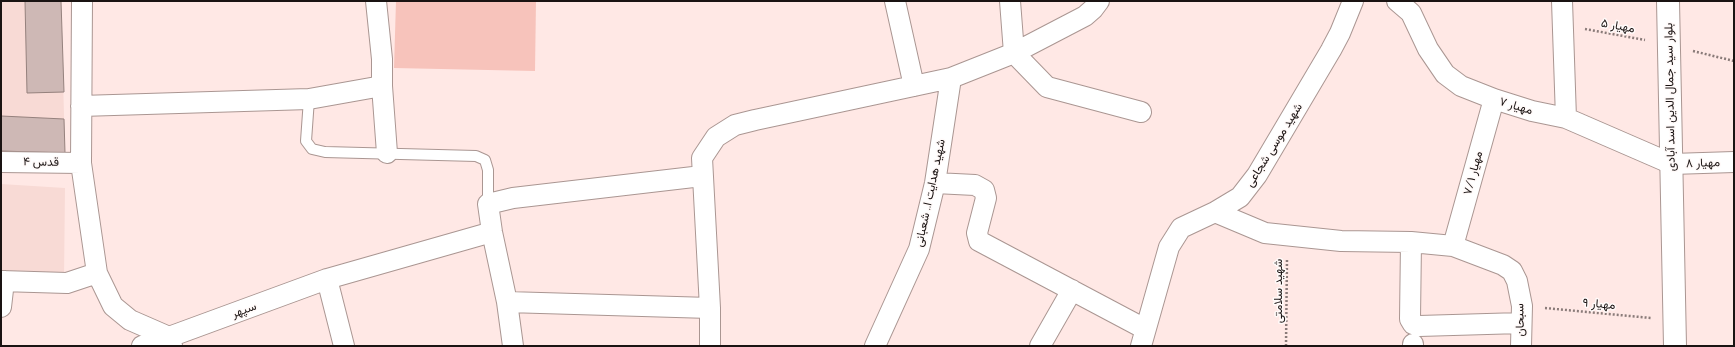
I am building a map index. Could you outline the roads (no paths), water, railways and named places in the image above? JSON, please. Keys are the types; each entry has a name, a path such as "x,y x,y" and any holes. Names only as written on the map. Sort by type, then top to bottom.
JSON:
{"main road":[{"name":"بلوار سید جمال الدین اسد آبادی","path":"1668,1 1675,346"}],"street":[{"path":"82,1 81,163 97,272 113,306 130,320 171,342"},
{"path":"376,1 382,59 382,86 387,153"},
{"path":"895,1 914,86"},
{"path":"1010,1 1014,53 1046,87 1141,112"},
{"path":"710,346 710,308 702,158 716,137 735,125 951,78 1014,53 1084,16 1093,9 1098,1"},
{"name":"شهید موسی شجاعی","path":"1143,338 1169,247 1181,228 1215,212 1240,197 1257,175 1331,50 1340,33 1353,1"},
{"name":"مهیار ۷","path":"1397,1 1411,13 1428,49 1445,74 1460,86 1532,111 1566,118 1672,164"},
{"path":"1562,1 1566,118"},
{"name":"شهید هدایت ا.. شعبانی","path":"875,346 919,249 935,183 951,78"},
{"path":"81,106 310,99 382,86"},
{"name":"مهیار ۷/۱","path":"1453,246 1494,99"},
{"name":"قدس ۴","path":"1,162 81,163"},
{"name":"مهیار ۸","path":"1672,164 1734,162"},
{"path":"514,346 488,204 512,198 702,176"},
{"path":"935,183 975,185 984,190 986,198 977,233 979,241 1072,290 1143,338"},
{"path":"1215,212 1265,233 1341,241 1411,242 1453,246"},
{"name":"سپهر","path":"142,346 171,342 327,279 492,232"},
{"path":"1411,242 1410,319 1413,324 1419,326 1521,315"},
{"name":"سبحان","path":"1453,246 1503,265 1512,271 1517,281 1521,315 1521,346"},
{"path":"1,307 2,281 67,283 97,272"},
{"path":"327,279 344,346"},
{"path":"1040,346 1072,290"},
{"path":"507,302 710,308"}],"lane":[{"path":"310,99 306,141 312,148 325,152 476,156 486,160 488,170 488,204"}]}
